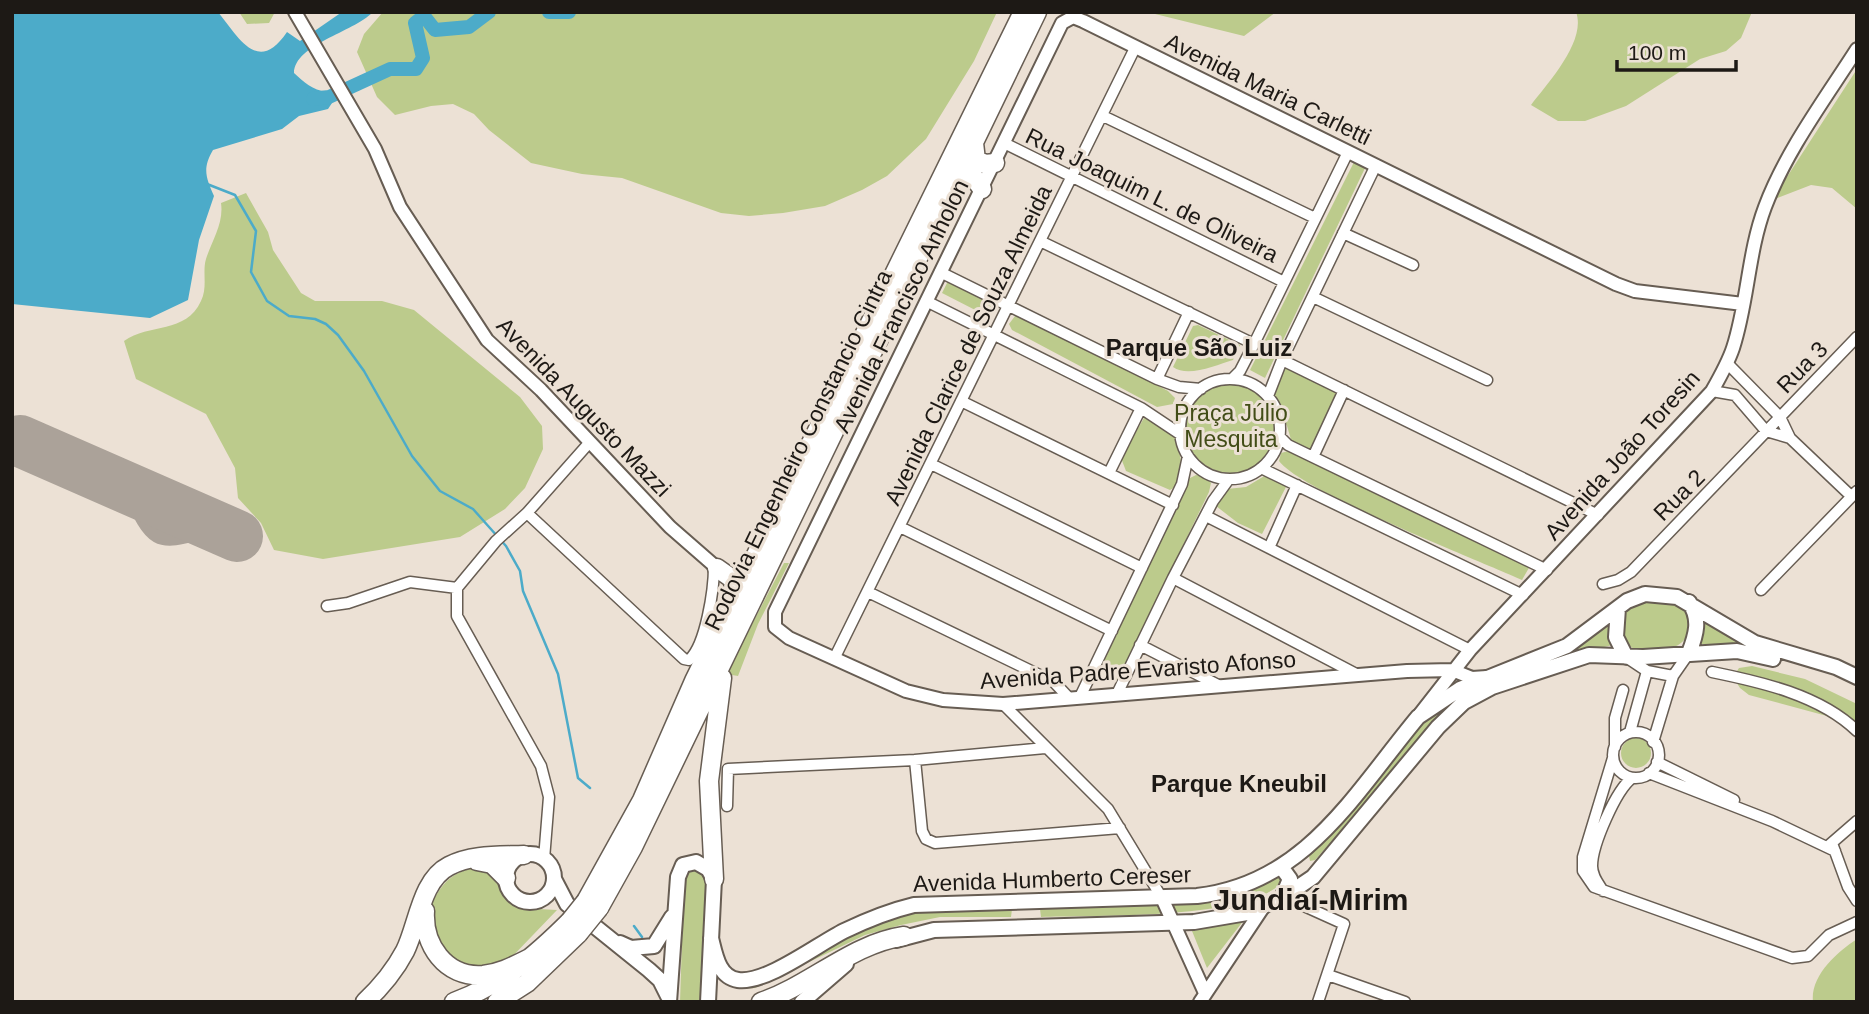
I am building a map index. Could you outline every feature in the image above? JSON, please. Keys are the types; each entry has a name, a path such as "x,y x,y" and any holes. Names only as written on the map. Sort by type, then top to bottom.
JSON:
{"highway":[{"name":"Rodovia Engenheiro Constancio Cintra","path":"593,904 722,625 1023,12"},
{"name":"Rodovia Engenheiro Constancio Cintra","path":"593,904 633,847 1037,12"},
{"path":"974,142 976,160 985,164 995,163"},
{"path":"955,181 973,176 982,189"},
{"path":"716,567 733,571 744,566 761,550"},
{"path":"716,567 734,580 735,586 722,625"},
{"path":"714,880 709,781 715,712 727,654"},
{"path":"365,1002 385,980 404,952 425,898 446,867 466,860 524,855"},
{"path":"466,860 492,864 506,878"},
{"path":"425,898 425,923 429,943 447,964 460,972 480,975 503,971 534,956"},
{"path":"454,1002 477,993 534,956 593,904"},
{"path":"496,1002 527,983 572,920"},
{"path":"761,1002 861,949 904,936"}],"main road":[{"name":"Avenida Humberto Cereser","path":"710,938 723,971 730,977 747,980 772,971 871,919 914,905 1162,898 1217,894 1252,884 1282,868 1307,849 1419,717 1460,689 1567,646 1618,608 1644,594 1668,594 1689,602 1755,643 1836,667 1857,677"},
{"path":"1689,602 1697,616 1696,633 1689,653"},
{"path":"1618,608 1616,637 1626,657"},
{"name":"Avenida Humberto Cereser","path":"802,1002 857,957 904,936 934,930 1174,923 1221,919 1264,906 1314,877 1438,727 1464,702 1492,687 1572,659 1589,655 1626,657 1752,653 1827,674 1857,688"},
{"path":"1307,849 1306,866 1314,877"},
{"path":"554,880 546,897 525,902 511,893 506,878 511,864 524,855 544,859 553,870 554,880 572,920"},
{"path":"669,1000 678,877 683,864 702,864 714,880 708,1002"},
{"path":"1282,868 1290,880 1285,896"},
{"path":"1046,928 1030,925 1027,921 1028,910 1061,901"},
{"path":"533,902 631,948 654,946 667,929 677,908"},
{"path":"615,941 660,980 669,1000"}],"street":[{"name":"Avenida Augusto Mazzi","path":"295,12 356,115 400,207 487,340 541,390 670,527 716,567"},
{"name":"Avenida Maria Carletti","path":"1066,20 1073,17 1083,21 1616,284 1635,291 1742,304"},
{"name":"Avenida Francisco Anholon","path":"775,612 1066,20"},
{"name":"Avenida Clarice de Souza Almeida","path":"834,659 1135,48"},
{"name":"Avenida João Toresin","path":"1419,717 1452,670 1712,391 1727,363 1739,328 1742,304 1766,205 1784,167 1857,49"},
{"path":"1103,116 1315,218"},
{"name":"Rua Joaquim L. de Oliveira","path":"1004,143 1284,282"},
{"path":"1232,379 1240,371 1254,344 1348,152"},
{"path":"1268,396 1282,360 1376,165"},
{"path":"1343,233 1413,265"},
{"path":"1040,242 1254,344"},
{"path":"940,272 1157,379 1179,387 1201,388"},
{"path":"1312,297 1487,380"},
{"path":"926,301 1141,408 1180,434"},
{"path":"1157,379 1189,312"},
{"name":"Rua 3","path":"1773,423 1857,337"},
{"path":"1282,360 1598,515"},
{"path":"1727,363 1751,389 1773,423 1790,438"},
{"path":"1232,379 1252,384 1268,396 1280,422 1280,437 1276,450 1261,468 1246,477 1229,479 1206,473 1188,456 1180,434 1186,404 1201,388 1215,381 1232,379"},
{"path":"1741,401 1751,389"},
{"path":"1313,457 1344,390"},
{"path":"1712,391 1729,392 1773,423 1854,494 1761,590"},
{"path":"961,401 1173,505"},
{"path":"1109,473 1141,408"},
{"name":"Rua 2","path":"1604,584 1631,572 1773,423"},
{"path":"1280,437 1288,445 1547,570"},
{"path":"544,859 549,797 541,766 457,616 457,588 499,538 527,513 589,443"},
{"path":"868,592 1054,682 1074,698 1112,631 1173,505 1182,484 1188,456"},
{"path":"931,464 1142,568"},
{"path":"1261,468 1523,595"},
{"path":"1117,694 1173,578 1229,479"},
{"path":"1269,548 1297,485"},
{"path":"527,513 684,659 689,660 695,655 703,634 716,567"},
{"path":"1206,516 1470,650"},
{"path":"900,527 1112,631"},
{"path":"1173,578 1358,675"},
{"path":"327,606 348,603 410,582 457,588"},
{"name":"Avenida Padre Evaristo Afonso","path":"775,612 773,623 780,633 924,697 1003,705 1358,675 1452,670 1472,678 1490,677"},
{"path":"1140,645 1218,685"},
{"path":"1653,742 1673,676 1689,653"},
{"path":"1626,657 1647,671 1673,676"},
{"path":"1185,688 1190,680 1188,670"},
{"path":"1614,752 1630,732 1647,671"},
{"path":"1712,672 1773,687 1805,700 1842,719 1857,731"},
{"path":"1623,690 1616,710 1614,752 1583,857 1586,878 1603,891 1792,958 1808,956 1829,935 1857,922"},
{"path":"1003,705 1108,809 1162,898 1204,999"},
{"path":"1603,891 1594,877 1593,859 1616,797 1632,778 1649,773 1657,762 1653,742 1648,735 1630,732"},
{"path":"727,806 728,769 915,760 1045,748"},
{"path":"1614,752 1619,771 1632,778"},
{"path":"915,760 922,831 930,841 955,842 1119,828"},
{"path":"1657,762 1831,847 1847,887 1857,901"},
{"path":"1649,773 1831,847"},
{"path":"1831,847 1857,821"},
{"path":"1285,896 1344,924 1318,1002"},
{"path":"1204,999 1264,906"},
{"path":"1328,975 1405,1002"}],"green space":[{"path":"239,12 275,12 269,23 247,24"},
{"path":"383,12 997,12 974,61 926,139 887,176 825,206 749,216 721,213 622,178 582,174 531,163 489,130 474,114 453,104 431,106 395,115 377,97 357,52 364,34"},
{"path":"1147,12 1276,12 1244,36"},
{"path":"1576,12 1752,12 1741,38 1726,51 1700,59 1626,106 1585,121 1558,121 1531,105 1571,49 1578,23"},
{"path":"1857,69 1857,209 1832,188 1811,185 1772,200"},
{"path":"1355,160 1366,166 1265,378 1250,370"},
{"path":"246,193 268,232 273,250 301,293 315,301 382,301 414,310 520,397 542,426 543,449 525,488 505,509 460,537 323,559 274,550 261,523 238,498 235,468 206,414 136,379 124,341 134,335 177,323 194,311 203,296 205,264 219,224 221,203"},
{"path":"949,279 993,301 991,310 983,314 942,293"},
{"path":"1018,312 1168,391 1175,398 1173,404 1157,407 1012,330 1009,324"},
{"name":"Praça Júlio Mesquita","path":"1198,325 1240,345 1233,360 1194,371 1173,367 1193,326"},
{"name":"Praça Júlio Mesquita","path":"1284,367 1340,392 1311,452 1292,443 1287,426 1272,397"},
{"name":"Praça Júlio Mesquita","path":"1231,381 1249,384 1264,394 1274,409 1277,427 1274,445 1264,460 1249,470 1231,473 1213,470 1198,460 1188,445 1185,427 1188,409 1198,394 1213,384"},
{"name":"Praça Júlio Mesquita","path":"1144,418 1151,418 1174,431 1181,471 1180,479 1170,490 1126,471 1121,458"},
{"path":"1292,450 1530,566 1522,580 1354,507 1294,474 1279,461 1281,453"},
{"path":"1196,475 1205,476 1211,483 1209,492 1117,681 1096,676 1190,478"},
{"name":"Praça Júlio Mesquita","path":"1266,475 1287,485 1262,534 1238,523 1216,506 1227,489 1246,487"},
{"path":"784,563 789,563 758,624 738,676 726,674"},
{"path":"1668,597 1685,607 1692,617 1686,637 1672,648 1647,652 1636,650 1629,645 1622,631 1624,614 1628,607 1641,598"},
{"path":"1609,620 1613,645 1564,656"},
{"path":"1702,621 1740,644 1698,644 1703,633"},
{"path":"1752,666 1805,679 1857,704 1857,731 1838,719 1749,695 1733,677 1739,668"},
{"path":"1453,697 1331,842 1315,860 1310,861 1309,856 1428,715"},
{"path":"1636,738 1647,742 1651,753 1647,764 1636,768 1625,764 1621,753 1625,742"},
{"path":"484,867 495,872 502,892 519,908 557,910 508,961 471,969 441,951 429,909 444,884 456,874"},
{"path":"701,868 706,877 702,1002 680,1002 684,879 688,869"},
{"path":"1279,875 1284,879 1268,893 1209,909 1133,915 1041,917 1040,909 1192,901 1251,887"},
{"path":"1007,905 1012,909 1011,917 940,917 865,935 755,988 736,989 887,918 910,911 945,906"},
{"path":"1244,920 1207,968 1192,931"},
{"path":"1857,939 1857,1002 1813,1002 1813,992 1820,974 1833,958"}],"water":[{"path":"12,12 218,12 249,48 267,51 277,45 287,32 300,41 342,12 373,12 314,46 297,63 294,73 305,83 328,91 332,103 328,109 299,116 282,129 213,150 206,173 214,196 199,240 188,300 150,318 12,304"}],"waterway":[{"path":"313,99 329,97 390,69 416,69 423,58 415,23 424,16 435,30 469,27 489,12"},
{"path":"549,12 569,12"},
{"path":"207,184 235,195 256,231 251,272 267,301 289,316 315,319 326,324 338,335 364,371 412,456 440,491 473,509 506,546 520,571 523,591 558,674 578,778 590,788"},
{"path":"634,926 642,937"}],"taxiway":[{"path":"132,490 148,521 161,534 180,534 213,526"}],"runway":[{"path":"20,441 237,536"}],"district":[{"name":"Parque São Luiz","path":"1199,348"},
{"name":"Parque Kneubil","path":"1239,784"},
{"name":"Jundiaí-Mirim","path":"1311,900"}]}
